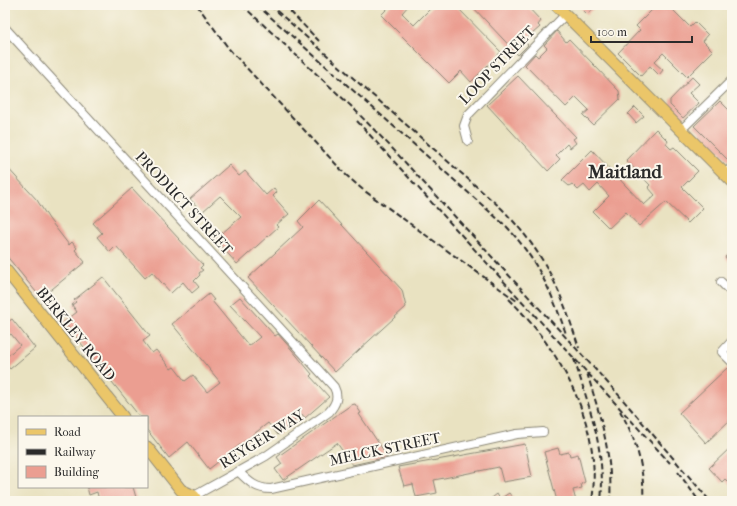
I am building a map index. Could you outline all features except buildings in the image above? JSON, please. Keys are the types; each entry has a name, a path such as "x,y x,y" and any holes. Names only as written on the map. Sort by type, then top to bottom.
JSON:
{"main road":[{"path":"556,5 681,130 730,174"},
{"name":"BERKLEY ROAD","path":"5,269 122,416"},
{"path":"148,448 188,498"}],"street":[{"name":"LOOP STREET","path":"468,141 464,126 468,115 566,14"},
{"name":"PRODUCT STREET","path":"5,28 334,387 337,398"},
{"path":"681,130 732,80"},
{"path":"722,282 732,292"},
{"path":"732,341 722,352 732,362"},
{"name":"REYGER WAY","path":"188,498 239,472 266,456 330,412 336,405 337,398"},
{"name":"MELCK STREET","path":"239,472 256,487 271,489 517,434 543,432"}],"railway":[{"path":"197,5 229,49 346,175 362,189 517,301"},
{"path":"242,5 351,106 391,147 617,393 710,501"},
{"path":"257,5 507,227 518,239 535,264 549,290 566,334"},
{"path":"270,5 502,209 530,242 550,273 565,307 579,348"},
{"path":"284,5 319,41"},
{"path":"357,121 670,463"},
{"path":"509,299 528,319 545,342 561,366 574,391 584,417 591,445 594,473 592,501"},
{"path":"574,359 599,446 602,482 601,501"},
{"path":"587,373 601,420 610,468 610,501"},
{"path":"620,411 631,432 638,454 641,466 643,501"},
{"path":"678,472 699,501"}],"district":[{"name":"Maitland","path":"625,171"}]}
